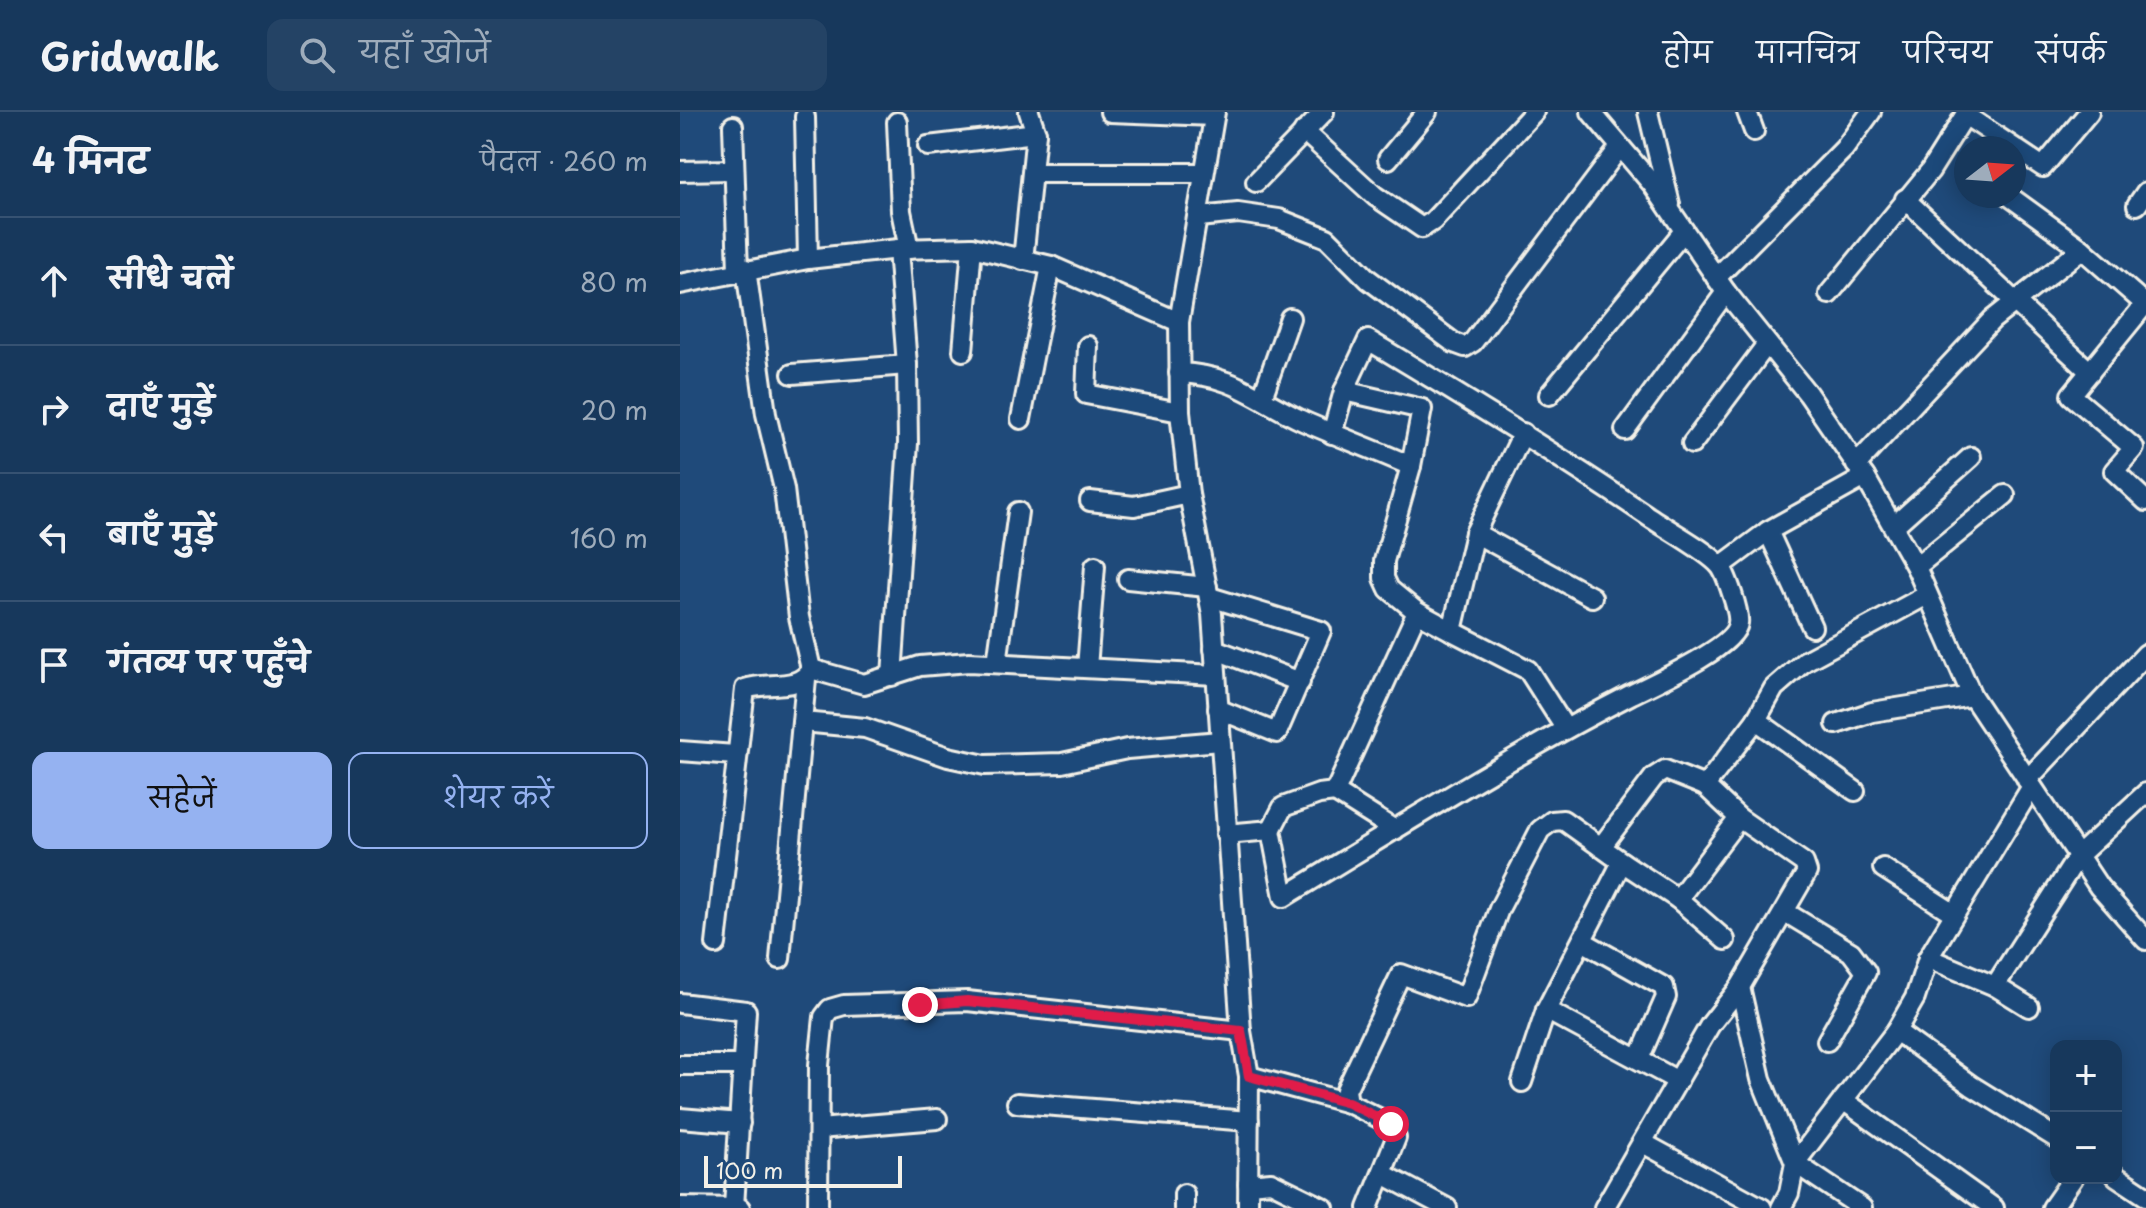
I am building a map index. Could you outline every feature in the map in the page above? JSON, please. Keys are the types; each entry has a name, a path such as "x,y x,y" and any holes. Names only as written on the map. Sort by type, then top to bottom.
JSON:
{"street":[{"path":"1023,260 1036,133 1029,112"},
{"path":"1110,112 1214,114 1179,322 1180,412 1189,494 1208,592 1214,649 1241,1031 1249,1076 1248,1208"},
{"path":"1256,182 1324,112"},
{"path":"1388,159 1427,112"},
{"path":"1304,131 1375,196 1422,228 1433,221 1534,112"},
{"path":"1591,112 1653,185 1721,285 1808,394 1860,471 1895,525 1916,567 1972,696 2078,856 2144,936"},
{"path":"1648,112 1672,214"},
{"path":"1747,112 1754,131"},
{"path":"1625,430 1721,285 1844,149 1871,112"},
{"path":"1829,294 1930,171 1966,113 2043,167 2089,112"},
{"path":"805,117 808,259"},
{"path":"892,676 908,443 897,122"},
{"path":"733,126 742,270 766,414 784,489 809,674 780,959"},
{"path":"928,146 1036,133"},
{"path":"1199,217 1238,213 1279,219 1327,238 1368,279 1454,343 1465,347 1473,342 1620,147"},
{"path":"680,171 734,170"},
{"path":"1034,173 1204,173"},
{"path":"1905,199 2017,300 2090,372"},
{"path":"2026,208 2082,249 2146,304 2071,395 2134,448"},
{"path":"1549,395 1684,231"},
{"path":"963,351 972,247"},
{"path":"680,284 808,259 903,249 972,247 1051,266 1179,322"},
{"path":"1721,566 1860,471 1992,320 2082,249"},
{"path":"1021,419 1051,266"},
{"path":"1262,398 1290,318"},
{"path":"1332,434 1344,391 1368,340 1523,433 1721,566 1738,614 1733,635 1682,669 1565,728 1284,897 1271,830 1283,807 1335,792 1395,830"},
{"path":"1692,444 1767,344"},
{"path":"1088,346 1086,394 1180,412"},
{"path":"792,374 907,365"},
{"path":"1179,373 1209,374 1332,434 1411,466"},
{"path":"1436,380 1422,409 1411,466 1384,561 1384,578 1389,589 1417,612 1528,670 1565,728"},
{"path":"1344,391 1422,409"},
{"path":"1452,631 1475,533 1523,433"},
{"path":"2146,433 2114,471 2146,501"},
{"path":"1895,525 1971,457"},
{"path":"1090,501 1134,506 1189,494"},
{"path":"1916,567 2005,495"},
{"path":"997,663 1018,512"},
{"path":"1768,531 1812,627"},
{"path":"1475,533 1592,597"},
{"path":"1087,668 1095,566"},
{"path":"1128,579 1208,592 1321,631 1277,733 1218,709"},
{"path":"1705,786 1756,720 1774,688 1805,661 1927,595"},
{"path":"1335,792 1417,612"},
{"path":"1214,649 1300,682"},
{"path":"1781,1208 1789,1193 1795,1163 1896,1031 1915,998 1928,958 2029,784 2146,654"},
{"path":"716,944 735,755 745,689 809,674 864,684 920,666 997,663 1216,675"},
{"path":"1836,724 1872,712 1972,696"},
{"path":"1756,720 1855,791"},
{"path":"803,722 865,728 948,757 985,765 1062,763 1127,749 1220,741"},
{"path":"680,751 735,755"},
{"path":"1601,847 1654,777 1665,770 1705,786 1739,818 1804,863 1807,872 1740,987 1710,1025 1604,1208"},
{"path":"1995,986 2078,856 2146,793"},
{"path":"1678,899 1739,818"},
{"path":"1348,1103 1346,1090 1401,974 1466,998 1499,909 1540,830 1552,821 1563,820 1678,899 1725,940"},
{"path":"1226,834 1271,830"},
{"path":"1522,1082 1546,1010 1622,862"},
{"path":"1883,868 1953,913"},
{"path":"1785,912 1851,952 1866,972 1827,1041"},
{"path":"1582,941 1664,987 1666,997 1639,1059"},
{"path":"1928,958 1995,986 2029,1007"},
{"path":"1740,987 1761,1079 1795,1163 1862,1208"},
{"path":"818,1208 824,1017 830,1009 844,1005 967,1001 1241,1031"},
{"path":"680,1003 746,1011 740,1065 737,1207 683,1207"},
{"path":"1546,1010 1678,1081"},
{"path":"1896,1031 1972,1086 2050,1134"},
{"path":"680,1065 740,1065"},
{"path":"1249,1076 1348,1103 1391,1124 1396,1138 1368,1208"},
{"path":"1843,1100 1994,1208"},
{"path":"1017,1103 1249,1121"},
{"path":"680,1118 740,1123"},
{"path":"819,1129 937,1119"},
{"path":"1643,1143 1728,1201 1762,1208"},
{"path":"1383,1174 1447,1208"},
{"path":"2122,1180 2146,1196"},
{"path":"1248,1184 1271,1182 1324,1208"},
{"path":"2052,1208 2069,1184"}],"route":[{"path":"920,1005 967,1001 1070,1015 1241,1031 1249,1076 1348,1103 1356,1110 1391,1124"}]}
